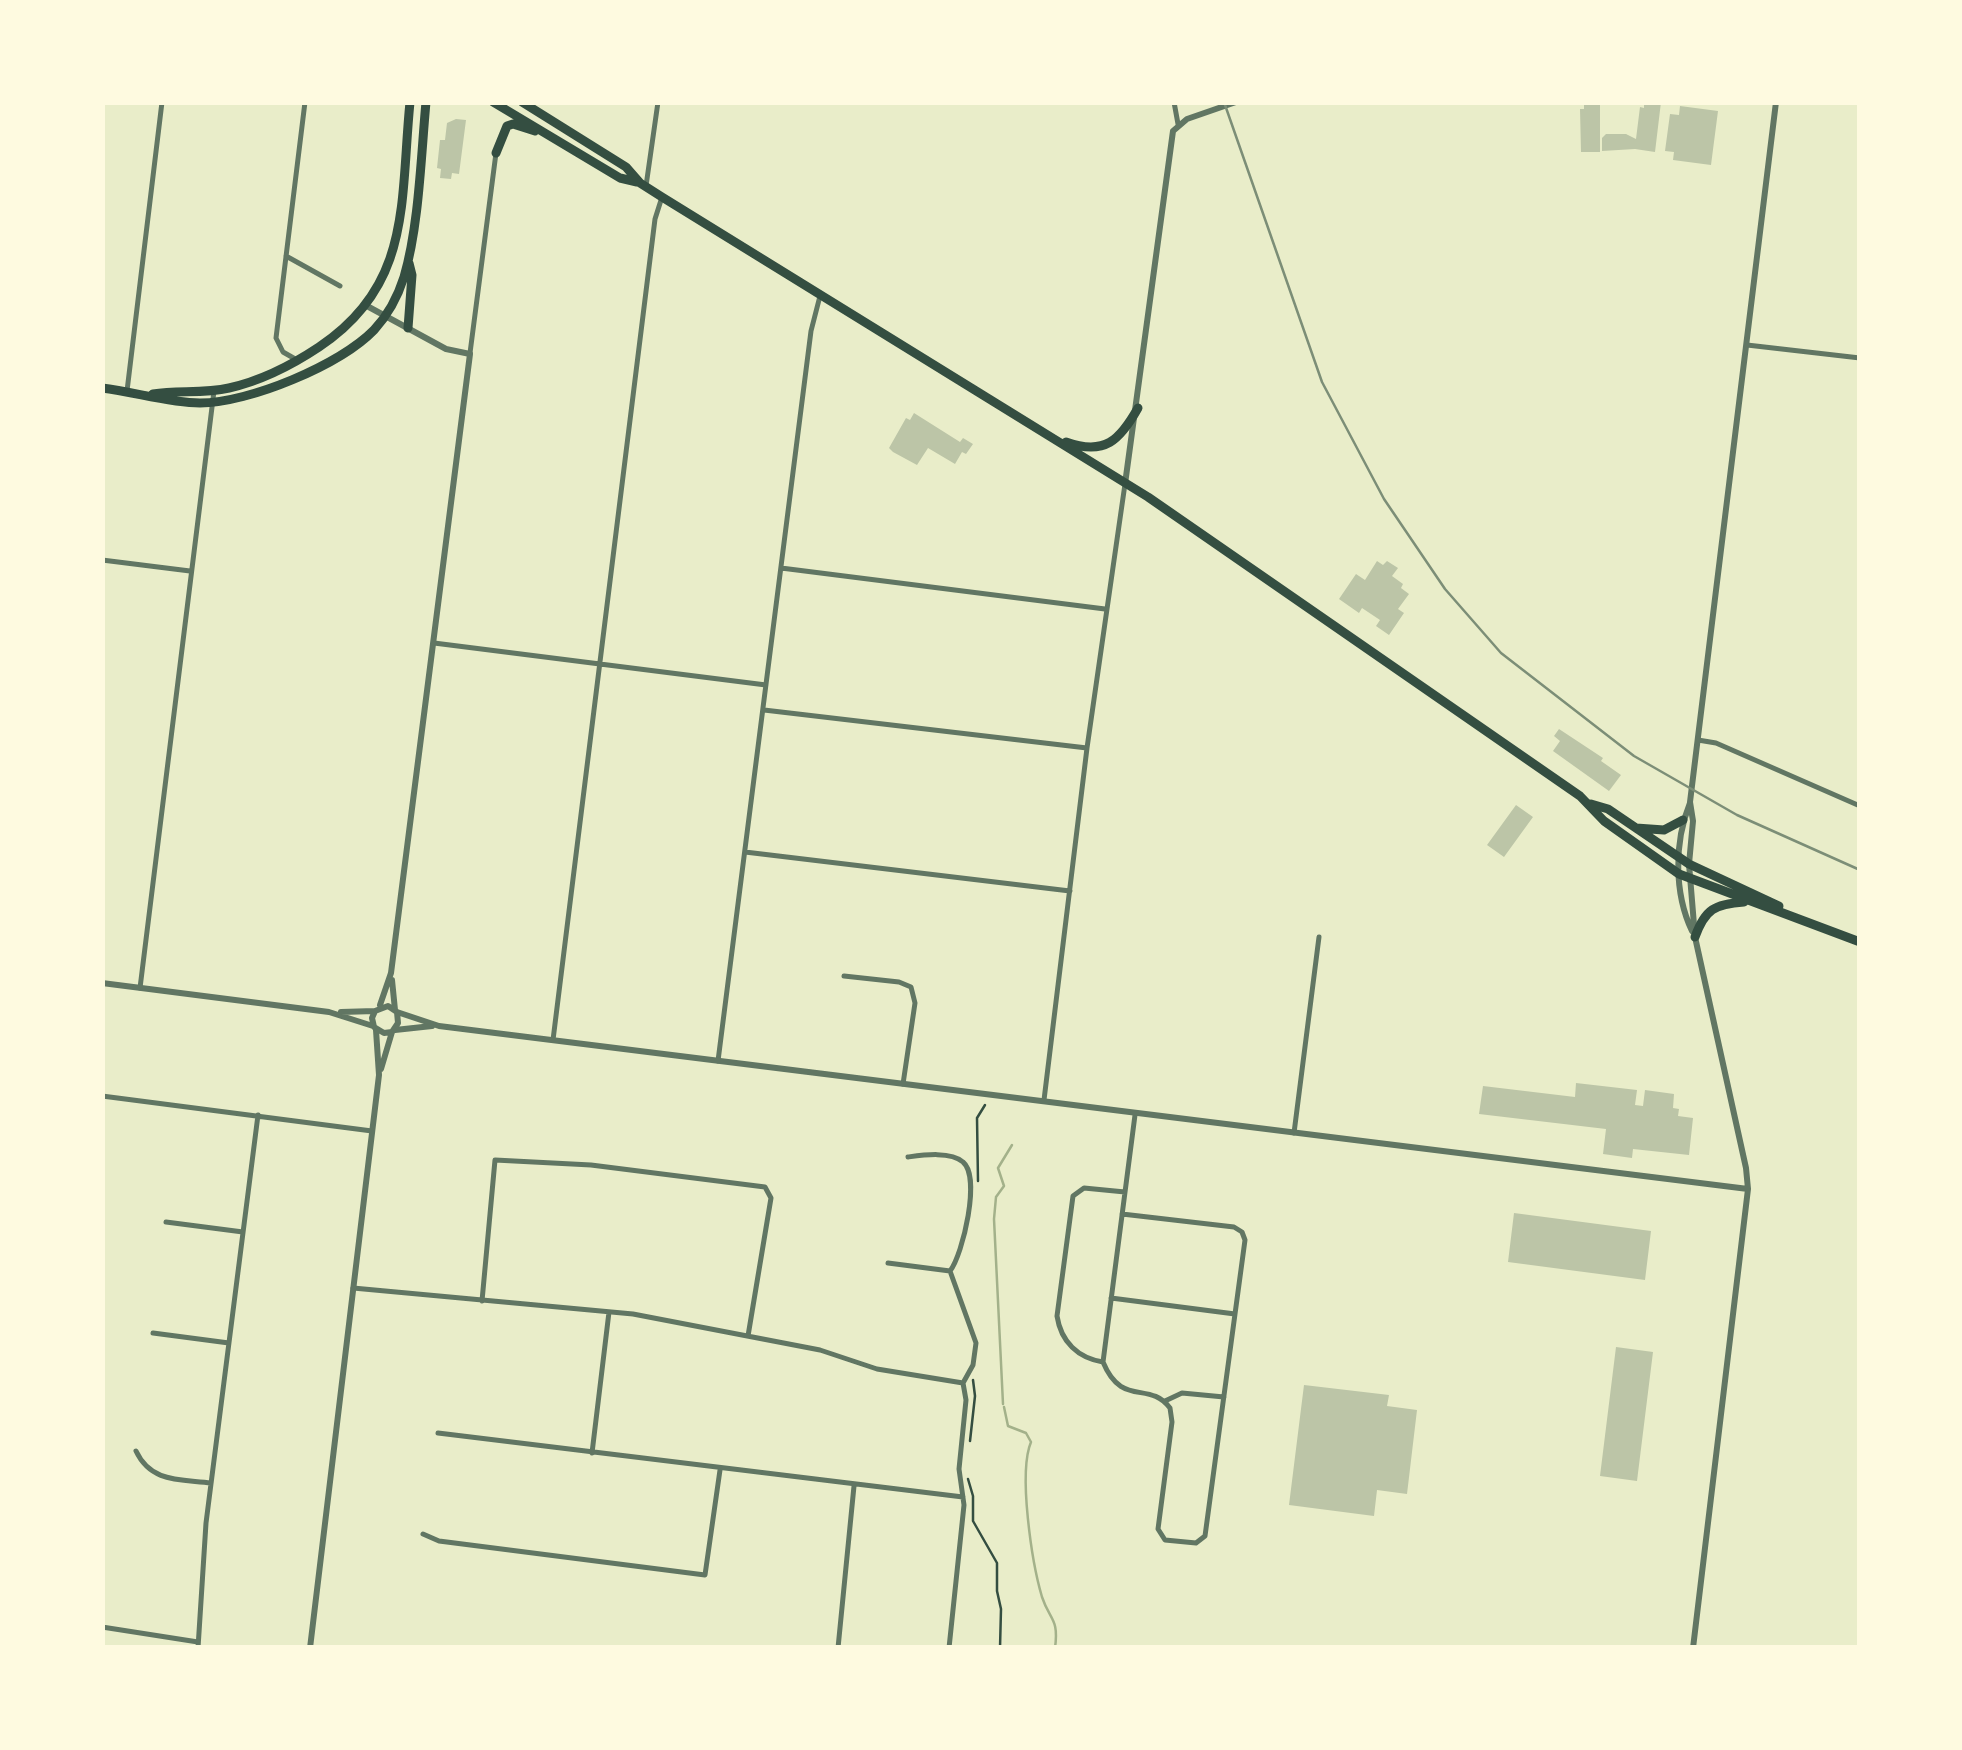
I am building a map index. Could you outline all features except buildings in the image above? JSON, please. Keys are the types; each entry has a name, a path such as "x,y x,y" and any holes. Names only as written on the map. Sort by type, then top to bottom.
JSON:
{"highway":[{"path":"150,394 214,390 260,378 298,360 343,330 367,306 392,255 410,102"},
{"path":"102,388 168,400 212,402 244,398 340,355 361,341 385,316 408,260 426,102"},
{"path":"493,102 620,178 643,184"},
{"path":"522,102 626,166 662,197 1049,436 1250,566 1589,803 1608,810 1689,864 1758,894 1794,915"},
{"path":"496,153 502,132 513,124 552,137"},
{"path":"408,260 412,275 408,328"},
{"path":"1049,436 1074,445 1107,444 1125,430 1138,408"},
{"path":"1589,803 1604,821 1679,874 1860,942"},
{"path":"1633,828 1664,830 1683,820"},
{"path":"1695,937 1708,909 1716,904 1747,902"}],"street":[{"path":"128,391 162,102"},
{"path":"298,360 282,352 277,344 305,102"},
{"path":"643,184 658,102"},
{"path":"1043,1104 1087,748 1138,408 1170,141 1178,124 1174,102"},
{"path":"1178,124 1236,102"},
{"path":"1692,1648 1748,1190 1695,937 1689,864 1690,802 1776,102"},
{"path":"379,1075 372,1018 384,1000 392,973 496,153"},
{"path":"553,1040 655,219 662,197"},
{"path":"286,256 340,286"},
{"path":"718,1061 811,331 820,294"},
{"path":"367,306 446,349 470,354"},
{"path":"1747,345 1860,358"},
{"path":"140,988 214,390"},
{"path":"102,560 190,571"},
{"path":"781,568 1106,609"},
{"path":"434,643 766,685"},
{"path":"764,710 1087,748"},
{"path":"1698,740 1716,742 1860,806"},
{"path":"1690,802 1683,820 1679,874 1685,916 1695,937"},
{"path":"745,852 1071,891"},
{"path":"1294,1133 1319,937"},
{"path":"310,1648 379,1075 398,1024 392,973"},
{"path":"844,976 899,982 911,988 914,1003 903,1084"},
{"path":"102,983 330,1012 388,1006 439,1026 1748,1190"},
{"path":"330,1012 384,1033 439,1026"},
{"path":"102,1096 372,1131"},
{"path":"1122,1214 1234,1228 1242,1232 1245,1240 1205,1536 1196,1543 1165,1540 1158,1529 1172,1422 1170,1408 1155,1395 1122,1388 1103,1362 1122,1214 1136,1115"},
{"path":"102,1627 198,1645 211,1483 258,1116"},
{"path":"908,1157 928,1154 960,1159 968,1166 972,1193 959,1254 950,1271 976,1343 973,1365 963,1383 966,1400 959,1469 962,1531 949,1648"},
{"path":"482,1301 495,1160 591,1165 765,1187 770,1198 748,1337"},
{"path":"1103,1362 1077,1354 1057,1316 1073,1196 1084,1188 1125,1192"},
{"path":"166,1222 244,1232"},
{"path":"888,1262 950,1271"},
{"path":"353,1288 609,1311 820,1350 878,1370 963,1383"},
{"path":"1112,1298 1235,1314"},
{"path":"592,1453 609,1311"},
{"path":"152,1332 229,1343"},
{"path":"1165,1401 1182,1393 1224,1398"},
{"path":"438,1433 962,1497"},
{"path":"136,1452 144,1467 156,1475 211,1483"},
{"path":"423,1534 439,1541 705,1575 720,1470"},
{"path":"838,1648 854,1485"}],"path":[{"path":"978,1188 976,1118 984,1105"},
{"path":"970,1443 975,1396 972,1384 976,1375"},
{"path":"967,1472 973,1496 973,1521 998,1564 1000,1648"}],"waterway":[{"path":"1003,1404 994,1219 996,1197 1004,1186 998,1168 1012,1145"},
{"path":"1004,1407 1008,1426 1026,1433 1031,1442 1026,1475 1028,1518 1038,1582 1055,1625 1055,1648"}],"railway":[{"path":"1224,102 1322,382 1384,499 1445,589 1501,653 1634,756 1737,815 1860,870"}]}
